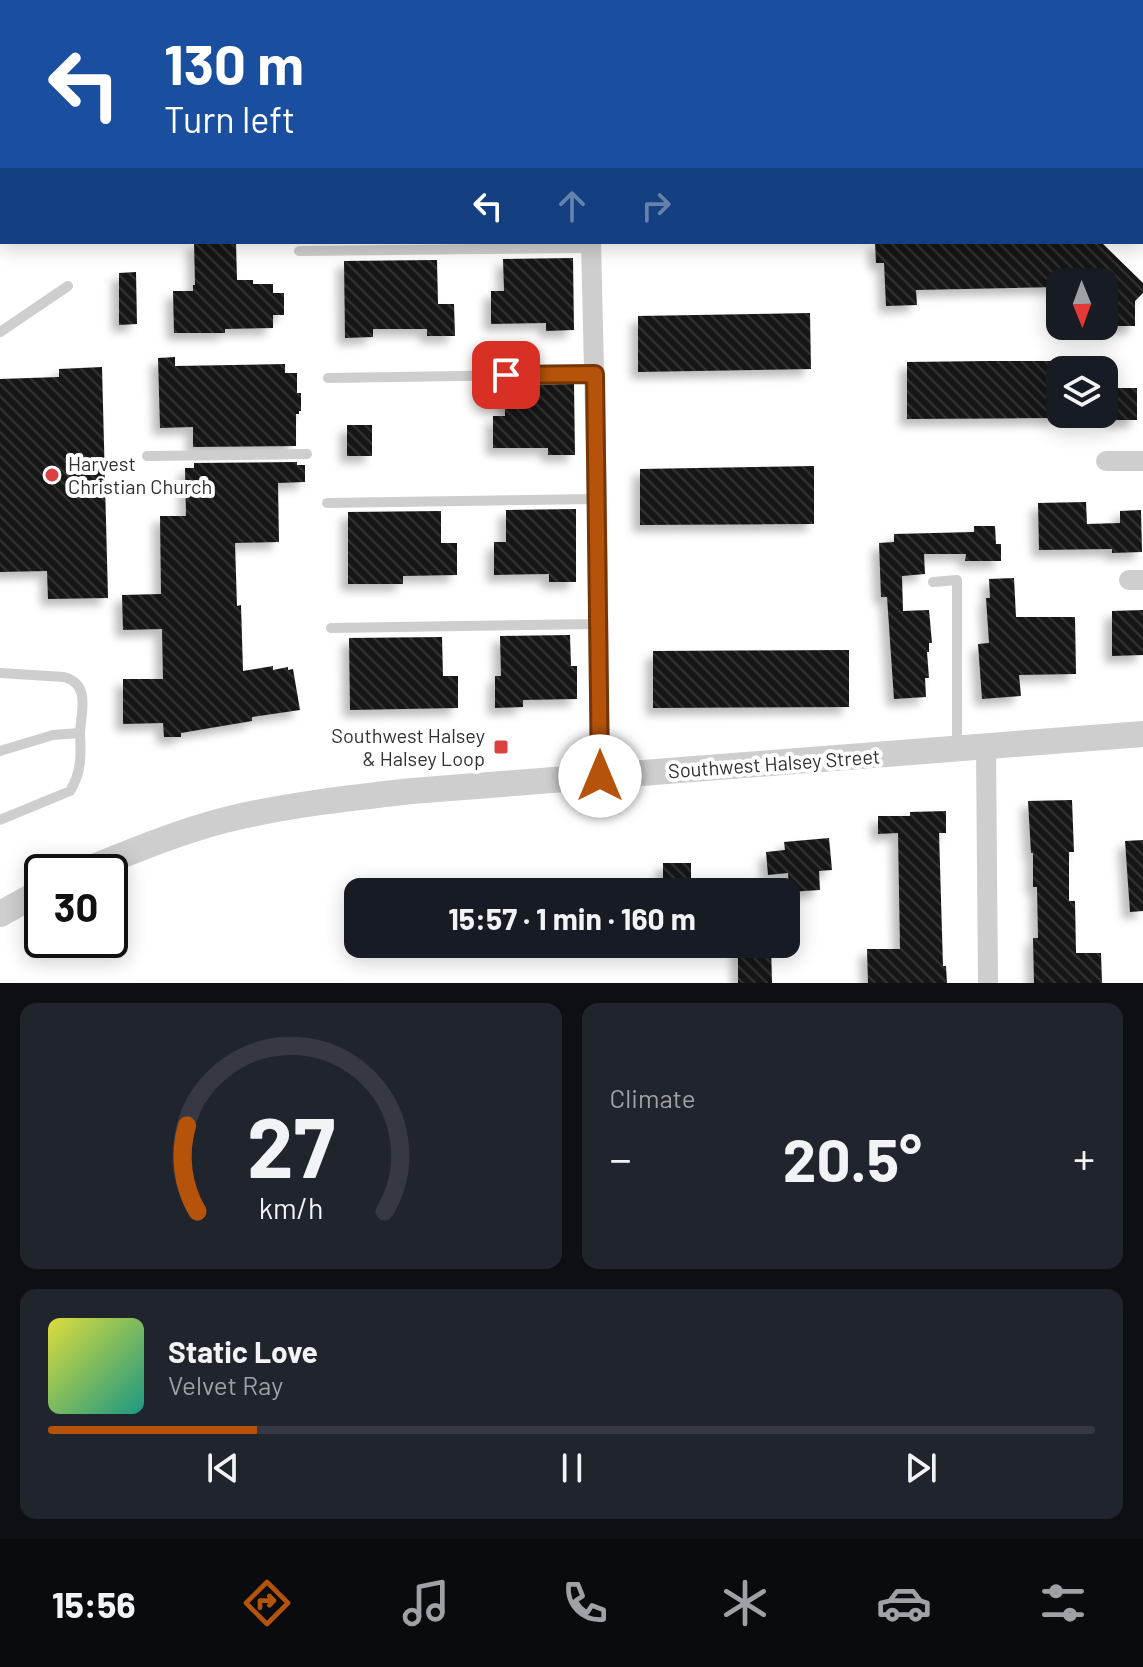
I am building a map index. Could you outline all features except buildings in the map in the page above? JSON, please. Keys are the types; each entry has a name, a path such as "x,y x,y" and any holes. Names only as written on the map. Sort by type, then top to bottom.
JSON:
{"street":[{"path":"592,245 600,776"},
{"path":"1106,461 1143,461"},
{"name":"Southwest Halsey Street","path":"128,854 226,820 346,798 1143,734"},
{"path":"986,748 988,983"},
{"path":"0,914 24,901"}],"lane":[{"path":"299,251 592,245"},
{"path":"0,332 68,286"},
{"path":"328,378 595,374"},
{"path":"147,456 307,454"},
{"path":"327,503 597,499"},
{"path":"933,582 957,580 957,750"},
{"path":"331,628 599,624"},
{"path":"0,673 64,677 80,686 82,696 80,768 76,782 70,791 0,820"},
{"path":"0,751 53,735 80,733"}],"place":[{"name":"Harvest Christian Church","path":"52,475"},
{"name":"Southwest Halsey & Halsey Loop","path":"501,747"}],"route":[{"path":"506,375 595,374 600,776"}]}
